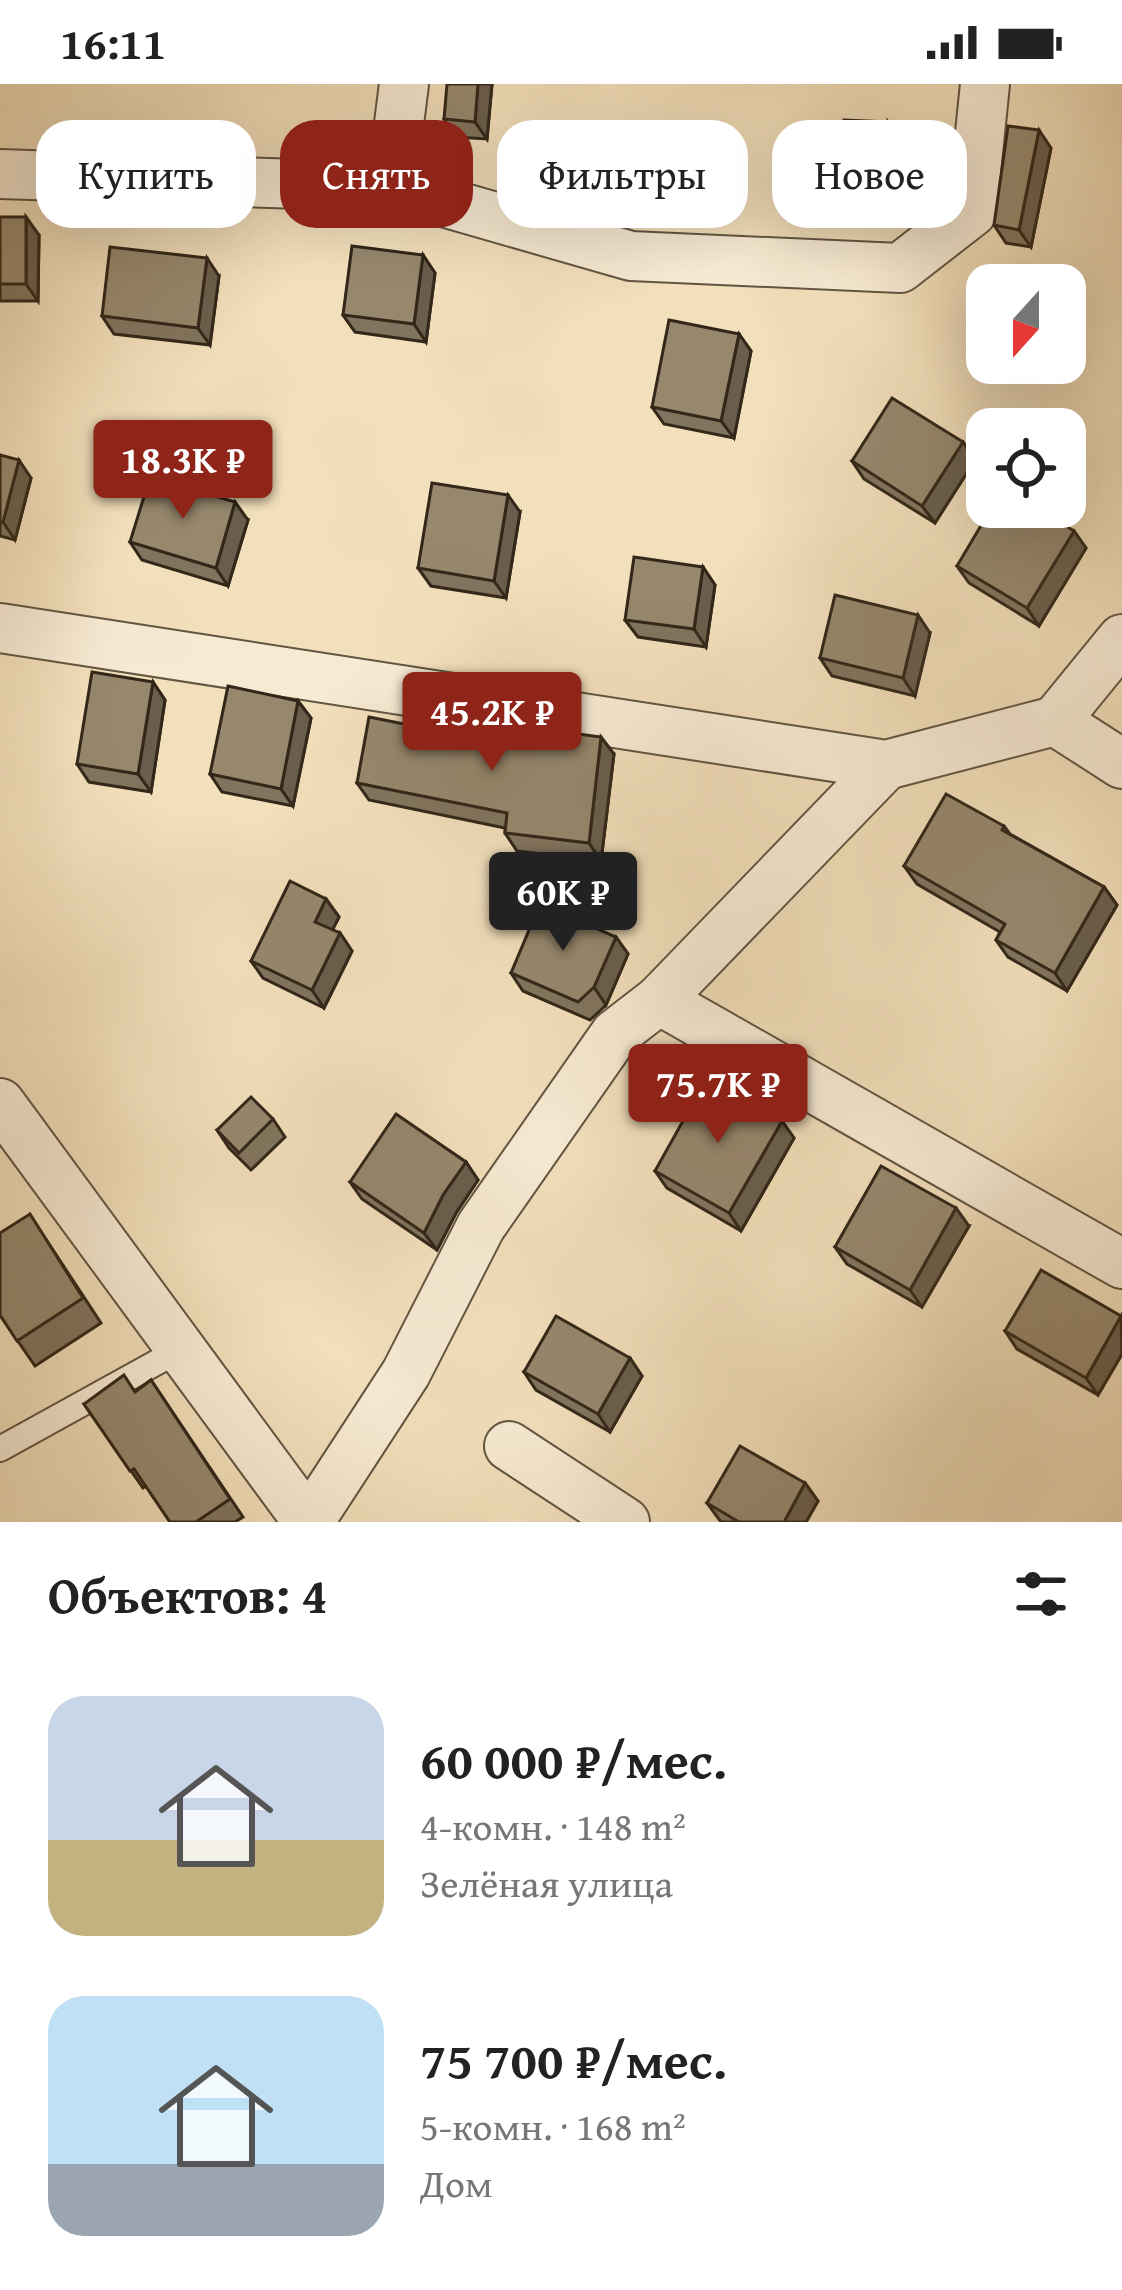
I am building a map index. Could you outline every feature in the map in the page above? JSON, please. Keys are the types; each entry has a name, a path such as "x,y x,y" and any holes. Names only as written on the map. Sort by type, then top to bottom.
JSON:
{"street":[{"path":"399,120 404,84"},
{"path":"473,211 631,256 900,268 972,212 985,84"},
{"path":"0,174 280,183"},
{"path":"0,628 886,765 1054,721 1122,639"},
{"path":"1054,721 1122,764"},
{"path":"0,1103 309,1522 406,1373 481,1226 615,1034 659,1000 886,765"},
{"path":"659,1000 1122,1264"},
{"path":"509,1446 625,1522"}],"lane":[{"path":"0,1449 181,1349"}],"building":[{"path":"447,84 478,84 475,122 444,119"},
{"path":"1008,126 1039,130 1019,230 994,225"},
{"path":"0,217 26,217 26,284 0,284"},
{"path":"352,246 423,255 414,324 343,315"},
{"path":"110,247 207,258 198,328 102,316"},
{"path":"669,320 739,334 721,421 652,407"},
{"path":"892,398 963,442 922,506 852,461"},
{"path":"0,455 19,460 3,522 0,522"},
{"path":"150,477 235,502 216,568 130,542"},
{"path":"432,483 508,495 494,581 418,568"},
{"path":"980,528 1074,531 1027,608 957,566"},
{"path":"634,557 703,567 694,629 625,620"},
{"path":"835,595 918,615 903,678 820,658"},
{"path":"92,672 153,682 138,774 77,764"},
{"path":"228,686 298,701 281,789 210,774"},
{"path":"369,717 515,746 517,726 601,737 589,843 505,833 507,813 357,783"},
{"path":"946,794 1104,887 1055,973 996,940 1005,924 904,866"},
{"path":"290,881 326,899 315,922 340,933 312,990 251,961"},
{"path":"540,904 616,937 594,987 578,1002 511,973"},
{"path":"707,1078 782,1121 729,1213 655,1171"},
{"path":"251,1097 273,1119 239,1153 217,1130"},
{"path":"396,1114 466,1162 424,1233 350,1182"},
{"path":"881,1166 956,1208 910,1290 835,1247"},
{"path":"30,1214 83,1298 17,1341 0,1315 0,1233"},
{"path":"1041,1270 1121,1316 1086,1378 1005,1331"},
{"path":"556,1316 630,1358 598,1414 524,1372"},
{"path":"124,1375 135,1392 151,1380 230,1499 196,1522 170,1522 84,1404"},
{"path":"740,1446 805,1483 784,1522 739,1522 707,1503"}]}
